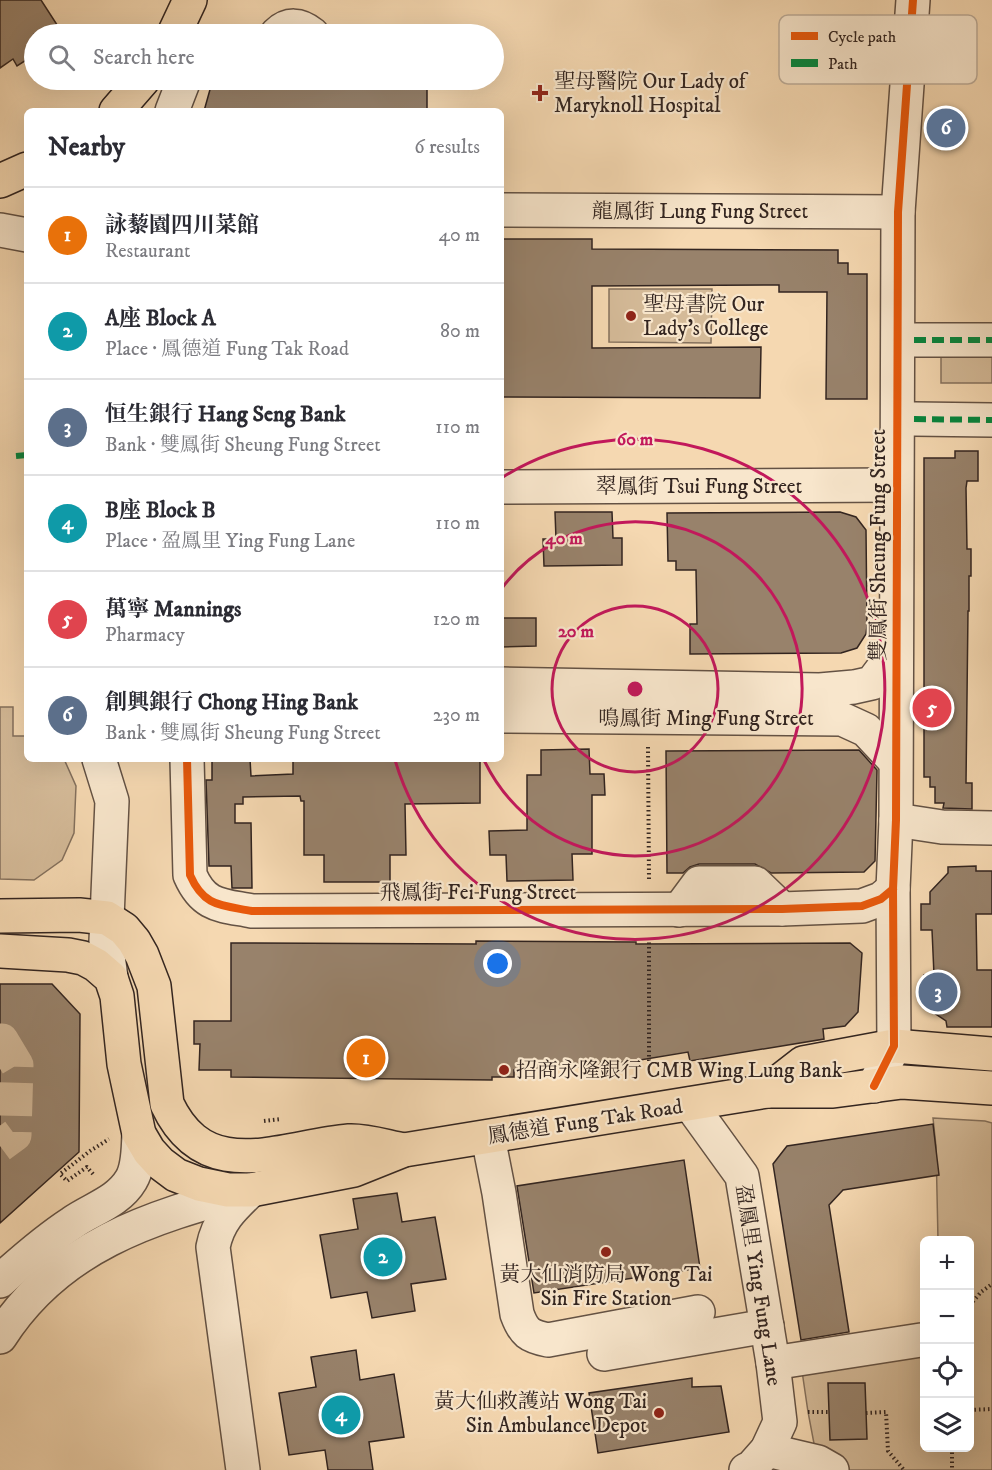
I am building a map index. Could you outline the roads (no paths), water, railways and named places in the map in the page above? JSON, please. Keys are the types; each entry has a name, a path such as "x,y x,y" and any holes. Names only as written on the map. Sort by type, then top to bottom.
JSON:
{"main road":[{"path":"181,24 190,0"},
{"path":"119,108 134,90"},
{"path":"0,916 79,915 107,918"},
{"name":"鳳德道 Fung Tak Road","path":"107,918 124,929 134,941 150,973 155,992 167,1104 175,1121 191,1139 210,1151 236,1157 263,1156 352,1141 404,1150"},
{"path":"0,951 68,955 96,965 111,978 117,996 124,1064 139,1134"},
{"name":"鳳德道 Fung Tak Road","path":"767,1091 803,1062 894,1046 992,1054"},
{"name":"鳳德道 Fung Tak Road","path":"139,1134 149,1152 160,1164 176,1174 199,1184 228,1190 250,1190 354,1170 404,1150 767,1091 833,1091 902,1082 992,1088"}],"street":[{"name":"雙鳳街 Sheung Fung Street","path":"912,15 913,0"},
{"name":"雙鳳街 Sheung Fung Street","path":"874,1086 894,1046 898,212 907,84"},
{"path":"173,108 180,90"},
{"name":"龍鳳街 Lung Fung Street","path":"504,210 898,212"},
{"path":"0,230 24,234"},
{"path":"914,340 992,340"},
{"path":"914,419 992,420"},
{"name":"翠鳳街 Tsui Fung Street","path":"504,487 896,485"},
{"name":"鳴鳳街 Ming Fung Street","path":"504,684 820,690 854,687 872,682 896,651"},
{"path":"820,690 873,718 895,761"},
{"name":"鳴鳳街 Ming Fung Street","path":"504,716 842,718 866,730 895,761"},
{"path":"100,762 112,801"},
{"path":"111,978 107,960 107,918 112,801 122,762"},
{"name":"飛鳳街 Fei Fung Street","path":"187,762 190,875 196,890 214,904 252,911 782,909 862,906 881,899 893,889"},
{"path":"896,819 942,827 992,828"},
{"name":"盈鳳里 Ying Fung Lane","path":"690,1104 742,1176 773,1363 780,1422 757,1460"},
{"path":"0,1281 34,1249 75,1221 107,1204 125,1189 133,1178 137,1164 139,1134"},
{"path":"488,1137 499,1193 517,1314 522,1327 532,1336 548,1340 698,1312"},
{"path":"0,1337 24,1305 41,1288 71,1261 101,1243 136,1227 250,1190"},
{"path":"243,1470 213,1247 216,1232 223,1221 250,1190"},
{"path":"604,1354 766,1326"},
{"path":"773,1363 920,1340"},
{"path":"757,1460 818,1462 832,1470"}],"tunnel":[{"path":"0,1040 17,1065 15,1135 0,1146"}],"place":[{"name":"聖母醫院 Our Lady of Maryknoll Hospital","path":"540,93"},
{"name":"創興銀行 Chong Hing Bank","path":"946,128"},
{"name":"聖母書院 Our Lady's College","path":"631,316"},
{"name":"萬寧 Mannings","path":"932,708"},
{"name":"恒生銀行 Hang Seng Bank","path":"938,992"},
{"name":"詠藜園四川菜館","path":"366,1058"},
{"name":"招商永隆銀行 CMB Wing Lung Bank","path":"504,1070"},
{"name":"黃大仙消防局 Wong Tai Sin Fire Station","path":"606,1252"},
{"name":"A座 Block A","path":"383,1257"},
{"name":"黃大仙救護站 Wong Tai Sin Ambulance Depot","path":"659,1413"},
{"name":"B座 Block B","path":"341,1415"}]}
